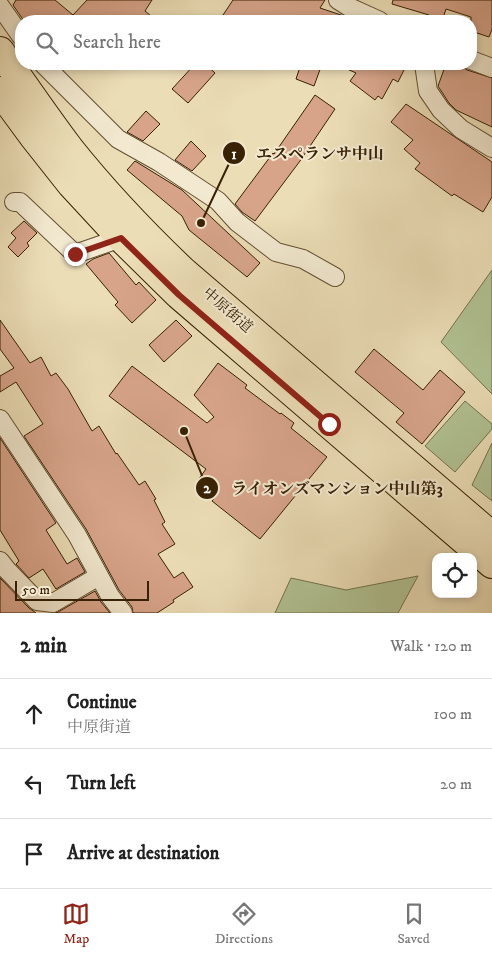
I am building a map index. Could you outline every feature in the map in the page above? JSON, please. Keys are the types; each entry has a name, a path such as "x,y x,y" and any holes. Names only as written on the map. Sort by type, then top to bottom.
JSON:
{"main road":[{"name":"中原街道","path":"0,51 70,148 104,190 147,237 184,272 492,536"},
{"name":"中原街道","path":"0,90 71,184 121,238 179,295 492,564"}],"street":[{"path":"338,0 367,15"},
{"path":"0,6 15,27"},
{"path":"477,62 492,68"},
{"path":"49,70 118,139 159,162 218,201 237,222 276,252 303,259 335,277"},
{"path":"425,70 428,90 441,110 461,129 492,148"},
{"path":"14,202 20,202 75,254 121,238"},
{"path":"0,419 77,535 110,596 123,613"},
{"path":"0,561 37,601 53,603 99,576"}],"green space":[{"path":"492,270 492,394 441,342"},
{"path":"465,401 492,424 492,429 455,472 425,446"},
{"path":"492,443 492,501 472,485"},
{"path":"418,576 398,613 275,613 291,578 346,590"}],"building":[{"path":"16,0 55,0 73,15 20,15 13,5"},
{"path":"87,0 152,0 145,11 150,15 73,15"},
{"path":"233,0 325,0 320,8 341,15 223,15"},
{"path":"393,0 492,0 492,29 489,37 477,33 477,15 465,15 446,9 444,15 429,15 392,4"},
{"path":"189,70 212,70 215,73 188,103 172,89"},
{"path":"299,70 320,70 314,86 296,79"},
{"path":"349,70 404,70 398,82 393,79 382,99 378,96 375,100 350,81 356,73"},
{"path":"444,70 467,70 492,78 492,127 456,110 438,86"},
{"path":"315,95 335,109 300,161 255,221 242,212 235,204 274,154"},
{"path":"406,104 492,162 492,197 483,212 454,194 452,196 415,169 420,163 404,149 413,140 391,122"},
{"path":"146,111 160,124 143,141 127,132"},
{"path":"191,141 206,156 192,171 175,160"},
{"path":"135,161 182,190 260,263 247,277 189,230 182,216 127,170"},
{"path":"24,221 37,233 27,243 29,246 18,257 8,247 16,238 11,233"},
{"path":"109,253 136,285 139,282 156,300 132,323 115,305 118,302 86,264"},
{"path":"0,320 30,363 41,357 51,376 56,373 68,389 92,431 99,426 116,454 139,485 145,481 156,499 154,500 165,522 162,524 175,544 158,554 174,578 183,572 193,587 157,613 133,613 132,607 119,590 86,529 24,436 43,424 16,382 0,392 0,376 14,368 0,349"},
{"path":"176,320 192,336 164,362 149,345"},
{"path":"374,349 423,390 440,370 465,392 422,444 396,422 404,413 355,372"},
{"path":"218,363 247,385 245,388 294,423 291,428 327,457 260,539 212,501 217,495 198,480 206,469 109,396 132,366 207,423 214,417 194,395"},
{"path":"0,438 56,523 46,530 67,564 77,558 85,572 56,589 43,569 29,578 16,564 19,561 0,530"},
{"path":"0,578 29,608 36,613 0,613"},
{"path":"95,591 110,613 55,613 58,612"}],"place":[{"name":"エスペランサ中山","path":"201,223"},
{"name":"ライオンズマンション中山第3","path":"184,431"}],"route":[{"path":"75,254 121,238 179,295 329,424"}]}
